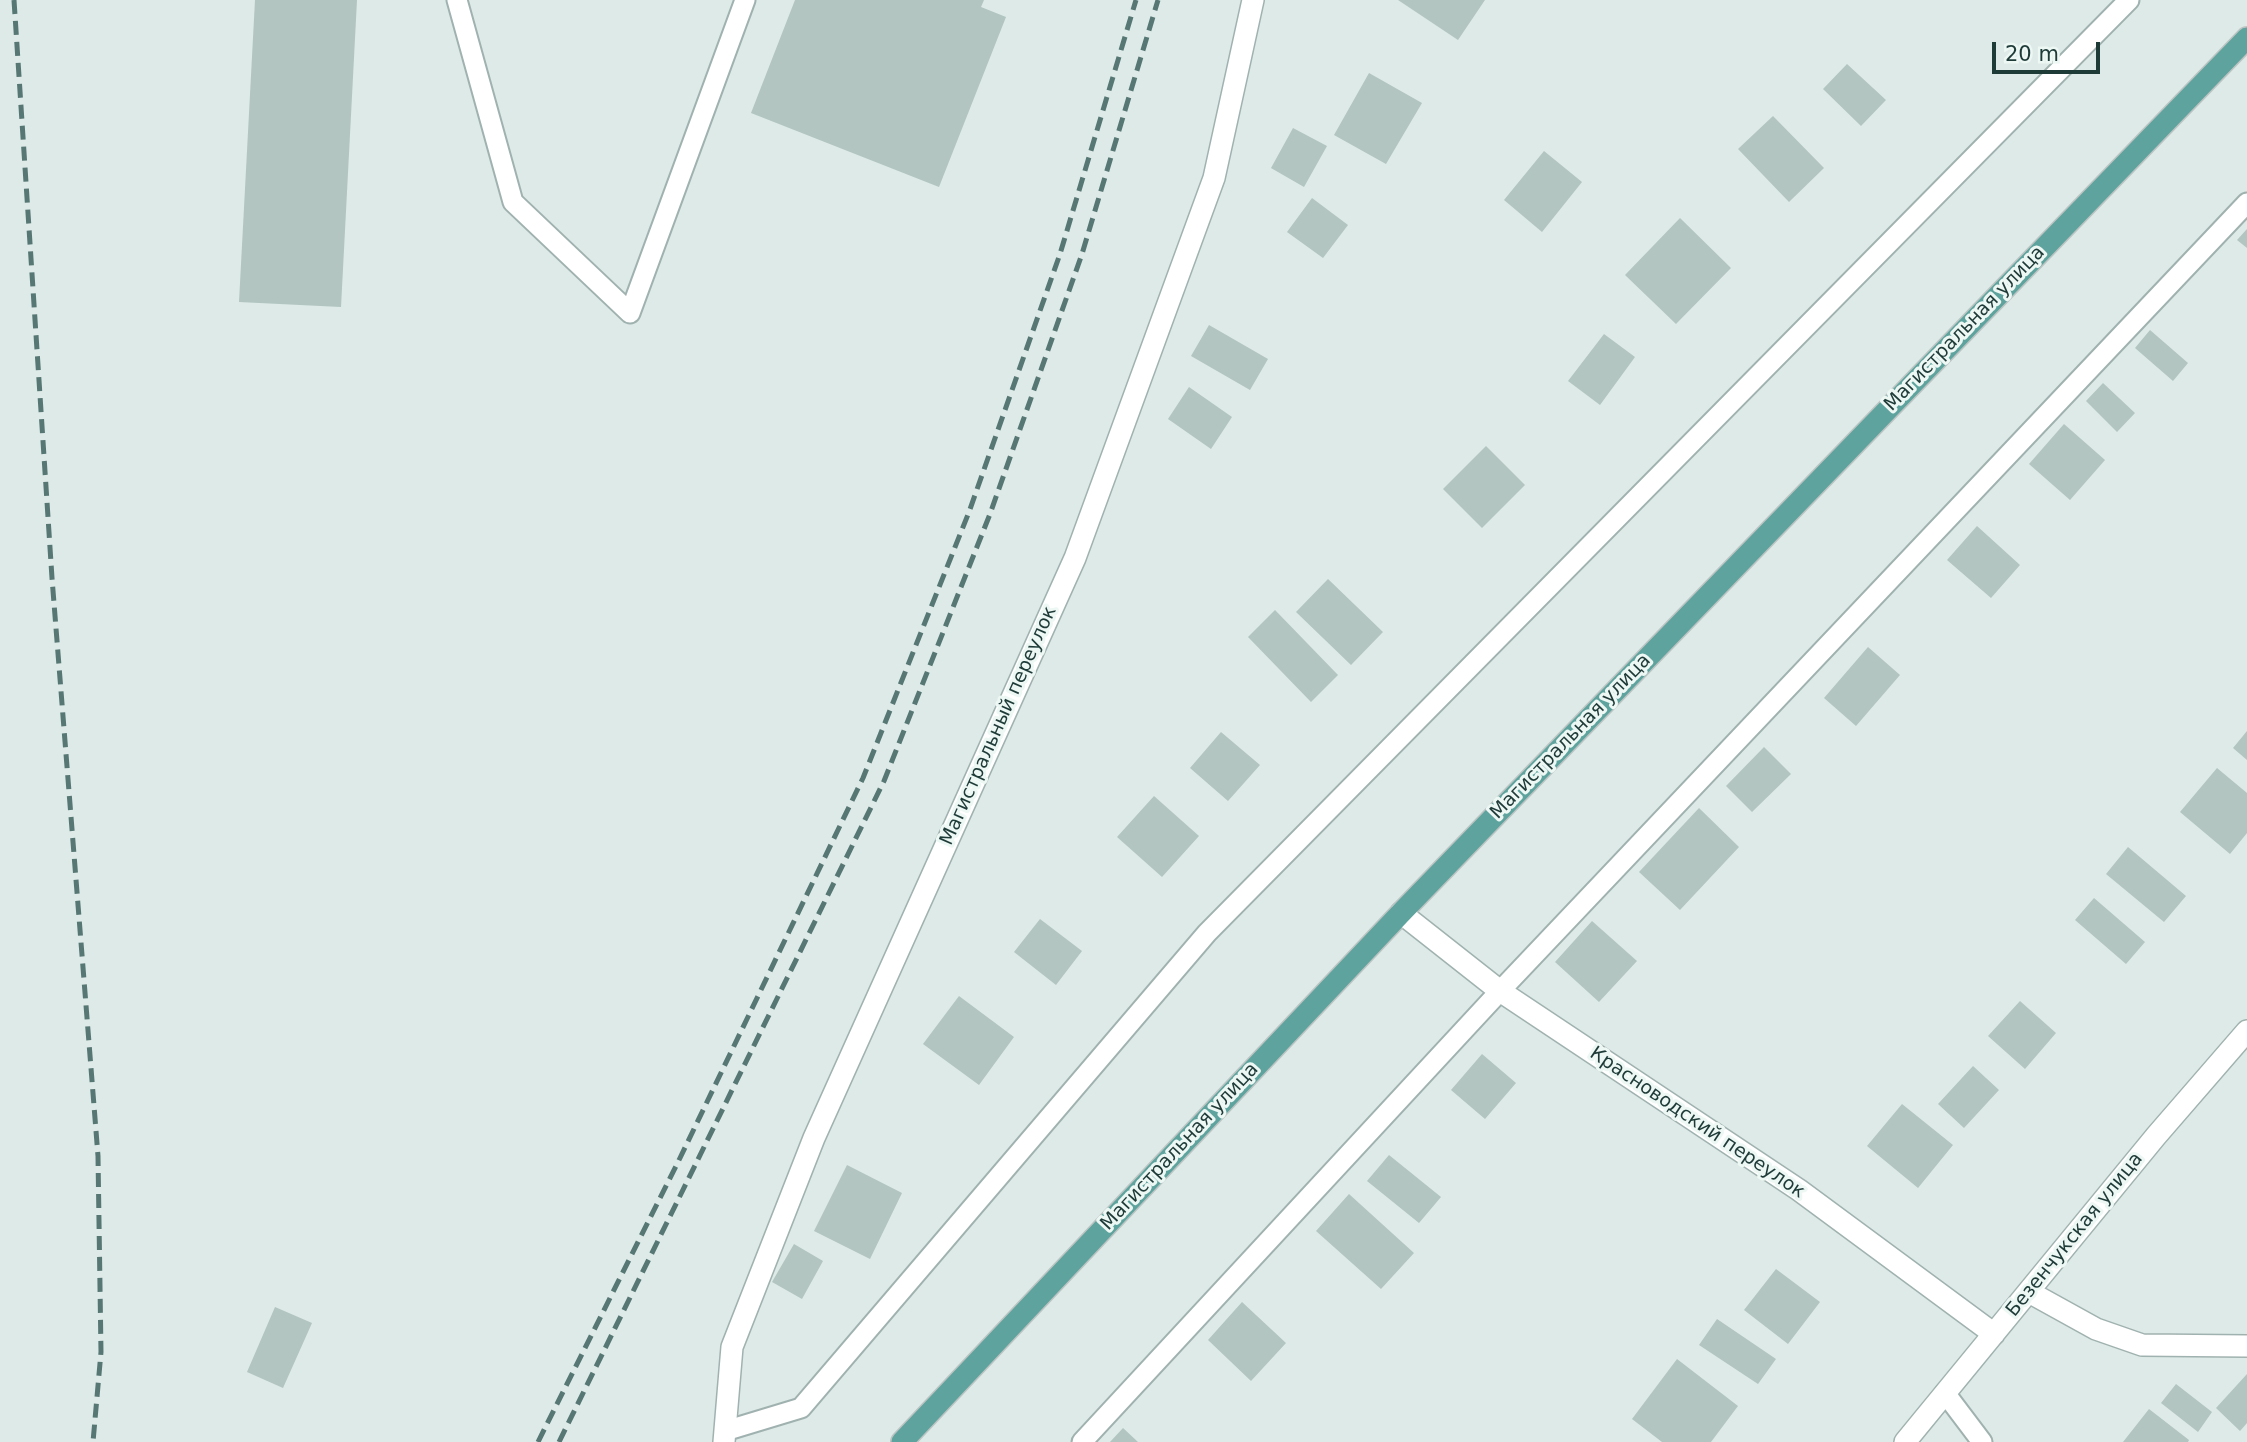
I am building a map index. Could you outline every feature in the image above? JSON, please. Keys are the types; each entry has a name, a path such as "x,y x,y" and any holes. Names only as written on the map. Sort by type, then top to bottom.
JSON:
{"main road":[{"name":"Магистральная улица","path":"902,1442 1401,913 2247,38"}],"street":[{"name":"Магистральный переулок","path":"725,1437 732,1346 814,1138 1084,532 1214,178 1253,0"},
{"name":"Красноводский переулок","path":"1401,913 1500,991 1799,1191 1994,1334"},
{"name":"Безенчукская улица","path":"1905,1442 2156,1136 2247,1031"},
{"path":"2029,1292 2096,1329 2142,1345 2247,1346"}],"lane":[{"path":"457,0 513,202 630,313 745,0"},
{"path":"725,1437 801,1408 1207,933 2129,0"},
{"path":"1082,1442 1500,991 2247,202"},
{"path":"1945,1393 1982,1442"}],"building":[{"path":"255,0 357,0 341,307 239,302"},
{"path":"795,0 984,0 981,7 1006,17 939,187 751,113"},
{"path":"1398,0 1485,0 1458,40"},
{"path":"1847,64 1886,100 1861,126 1823,89"},
{"path":"1369,73 1422,103 1386,164 1334,135"},
{"path":"1773,116 1824,168 1789,202 1738,149"},
{"path":"1293,128 1327,146 1304,187 1271,168"},
{"path":"1544,151 1582,182 1542,232 1504,200"},
{"path":"1312,198 1348,225 1323,258 1287,232"},
{"path":"1680,218 1731,268 1676,324 1625,275"},
{"path":"2247,229 2247,248 2237,240"},
{"path":"1209,325 1268,359 1250,390 1191,356"},
{"path":"2150,330 2188,363 2173,381 2135,348"},
{"path":"1604,334 1635,357 1600,405 1568,381"},
{"path":"2103,383 2135,413 2117,432 2086,401"},
{"path":"1189,387 1232,417 1211,449 1168,419"},
{"path":"2064,424 2105,460 2070,500 2029,464"},
{"path":"1486,446 1525,485 1482,528 1443,489"},
{"path":"1977,526 2020,565 1991,598 1947,560"},
{"path":"1328,579 1383,632 1351,665 1296,612"},
{"path":"1275,610 1338,675 1311,702 1248,637"},
{"path":"1868,647 1900,675 1856,726 1824,698"},
{"path":"2247,731 2247,760 2233,748"},
{"path":"1221,732 1260,765 1228,801 1190,768"},
{"path":"1764,747 1791,774 1752,812 1726,786"},
{"path":"2217,768 2247,793 2247,833 2230,854 2180,812"},
{"path":"1154,796 1199,836 1162,877 1117,837"},
{"path":"1699,808 1739,847 1680,910 1639,872"},
{"path":"2128,847 2186,896 2164,922 2106,874"},
{"path":"2094,898 2145,942 2126,964 2075,920"},
{"path":"1040,919 1082,951 1056,985 1014,952"},
{"path":"1592,921 1637,961 1599,1002 1555,962"},
{"path":"959,996 1014,1037 979,1085 923,1044"},
{"path":"2020,1001 2056,1033 2025,1069 1988,1036"},
{"path":"1482,1054 1516,1083 1485,1119 1451,1090"},
{"path":"1973,1066 1999,1090 1964,1128 1938,1104"},
{"path":"1902,1104 1953,1145 1918,1188 1867,1146"},
{"path":"1389,1155 1441,1197 1419,1223 1367,1181"},
{"path":"847,1165 902,1193 870,1259 814,1231"},
{"path":"1349,1194 1414,1253 1381,1289 1316,1231"},
{"path":"794,1244 823,1261 802,1299 772,1282"},
{"path":"1776,1269 1820,1302 1788,1344 1744,1310"},
{"path":"1242,1302 1286,1343 1251,1381 1208,1340"},
{"path":"275,1307 312,1323 283,1388 247,1372"},
{"path":"1717,1319 1776,1359 1758,1384 1699,1345"},
{"path":"1677,1359 1738,1406 1711,1442 1662,1442 1632,1419"},
{"path":"2247,1374 2247,1423 2240,1431 2216,1408"},
{"path":"2176,1384 2212,1412 2198,1432 2161,1403"},
{"path":"2149,1409 2189,1440 2188,1442 2123,1442"},
{"path":"1123,1428 1138,1442 1110,1442"}],"railway":[{"path":"14,0 52,578 98,1156 101,1352 93,1442"},
{"path":"538,1442 680,1158 863,778 969,512 1060,254 1136,0"},
{"path":"559,1442 884,781 990,514 1082,254 1158,0"}]}
